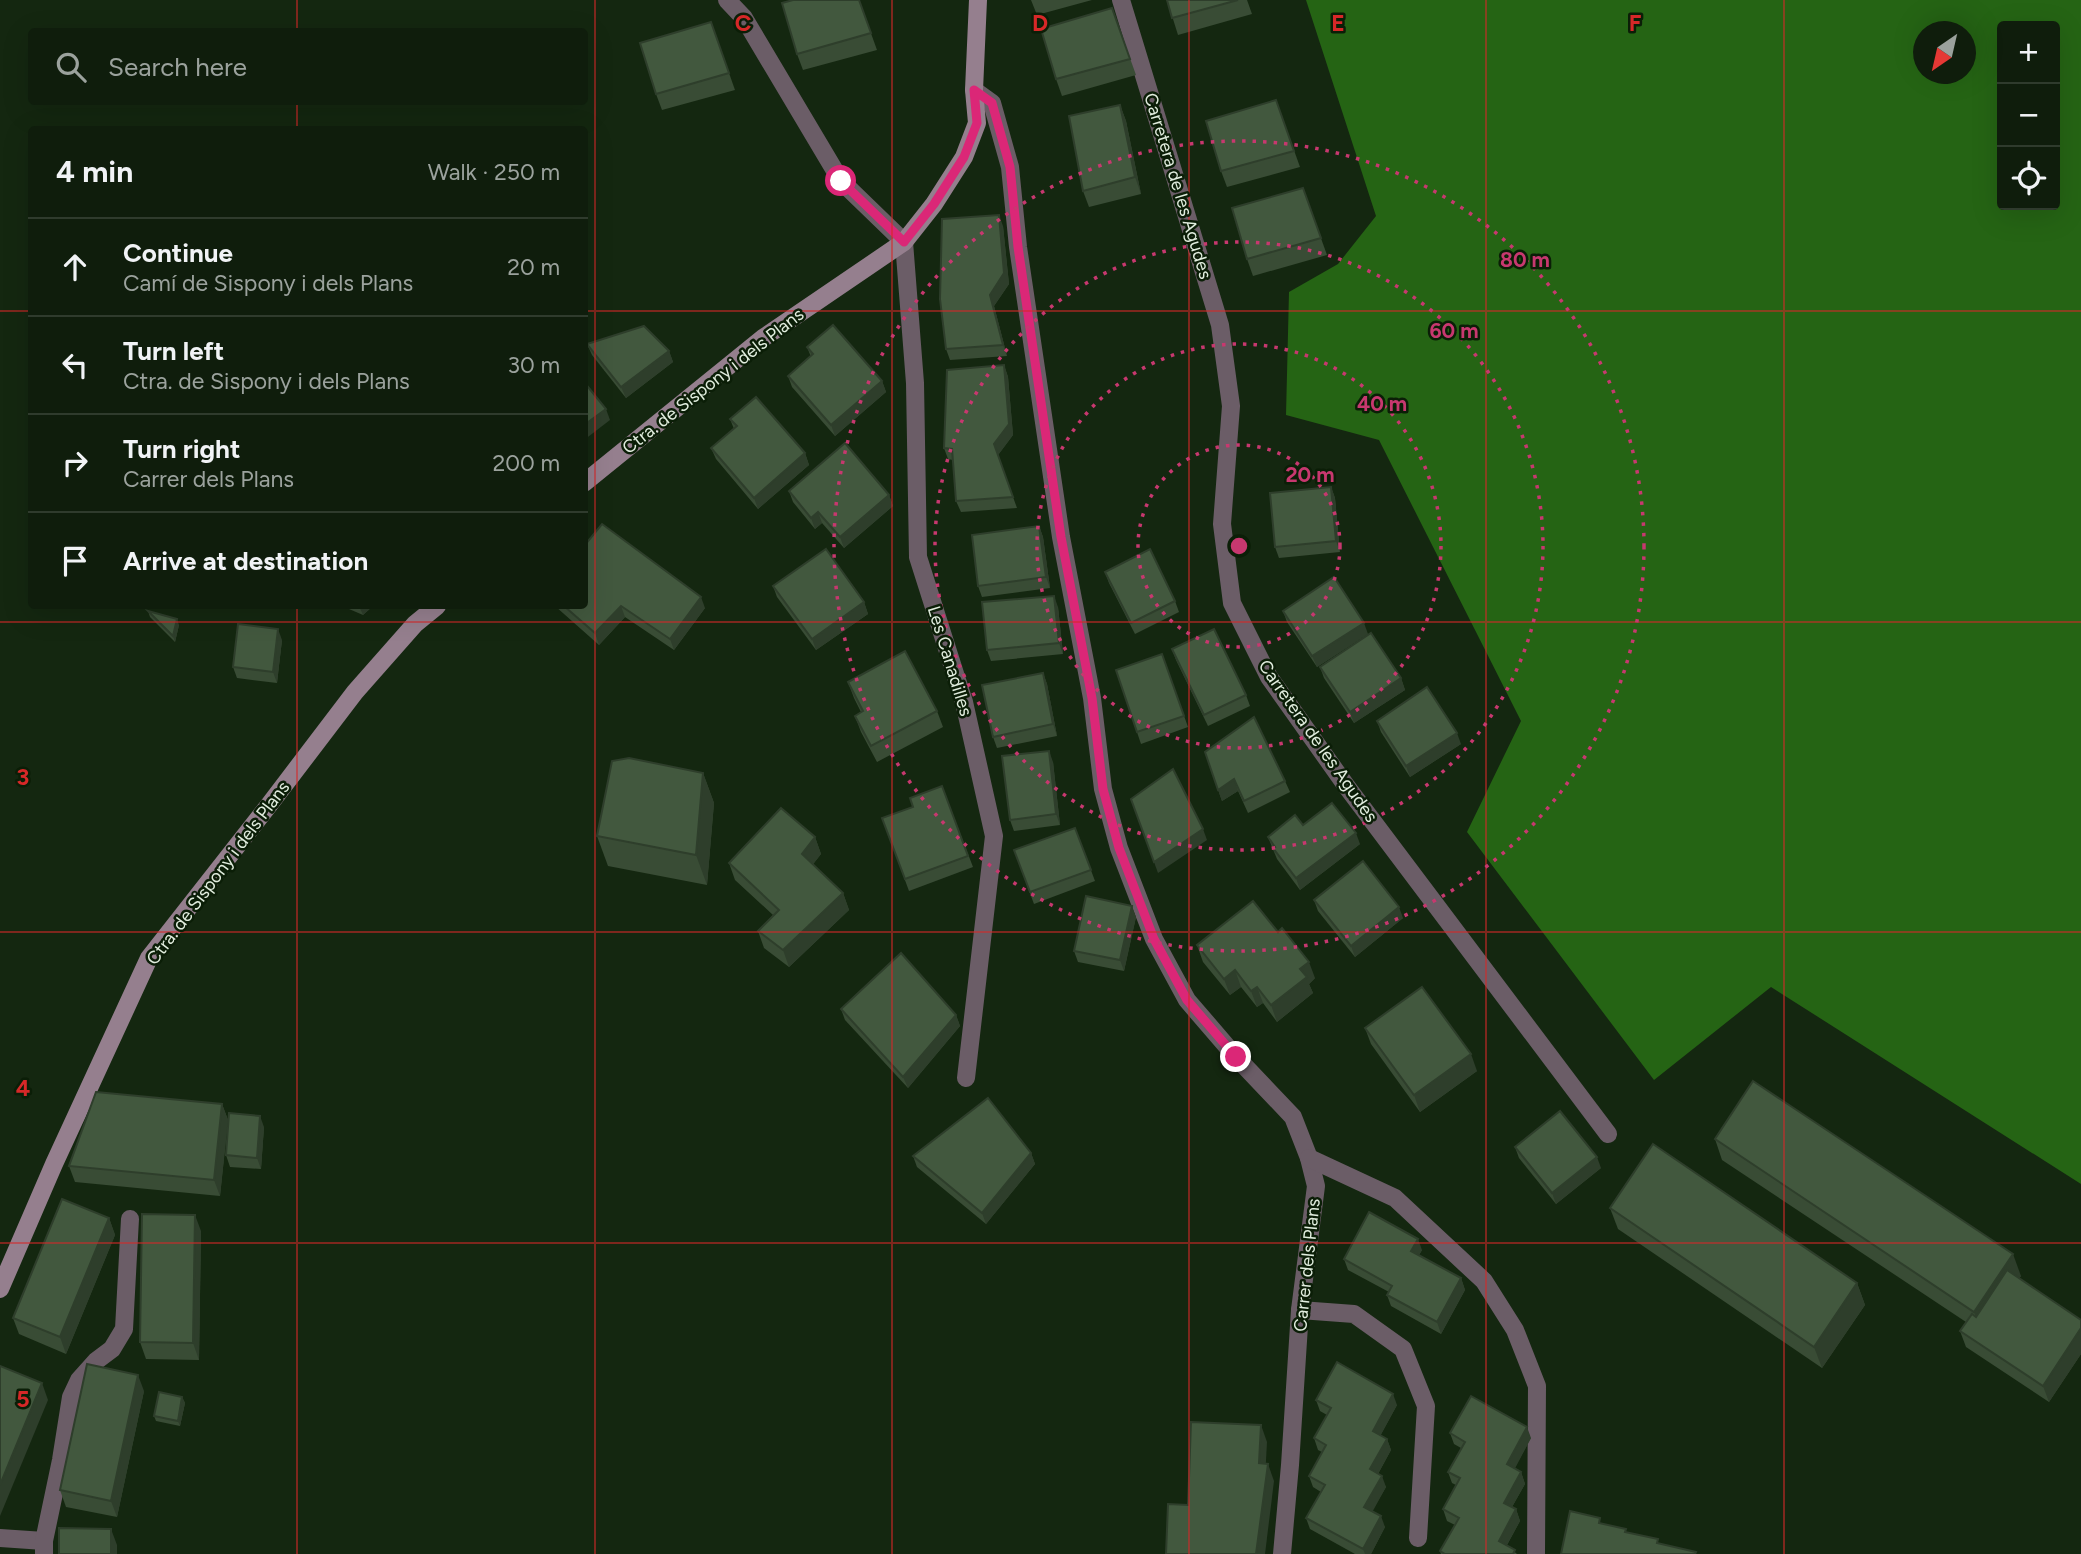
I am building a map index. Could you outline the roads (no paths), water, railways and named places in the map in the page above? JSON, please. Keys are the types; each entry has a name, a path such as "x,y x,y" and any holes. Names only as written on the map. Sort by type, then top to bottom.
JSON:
{"main road":[{"name":"Ctra. de Sispony i dels Plans","path":"588,480 763,338 904,242 934,204 964,157 977,123 974,90 978,0"},
{"name":"Ctra. de Sispony i dels Plans","path":"0,1289 149,958 355,692 415,624 433,609"}],"street":[{"path":"727,0 744,18 841,181 904,242"},
{"name":"Carretera de les Agudes","path":"1121,0 1220,325 1231,406 1222,524 1232,603 1269,677 1347,787 1608,1134"},
{"name":"Carrer dels Plans","path":"974,90 992,103 1010,167 1018,247 1061,537 1092,698 1103,789 1119,848 1154,939 1187,1000 1293,1117 1310,1158 1316,1186 1300,1310 1282,1554"},
{"name":"Les Canadilles","path":"904,242 915,383 918,557 964,702 994,836 966,1078"},
{"path":"1310,1158 1395,1198 1485,1281 1515,1330 1537,1386 1536,1554"},
{"path":"0,1538 44,1547 71,1397 79,1380 112,1349 124,1329 130,1219"},
{"path":"1300,1310 1354,1314 1403,1349 1426,1406 1418,1538"}]}
